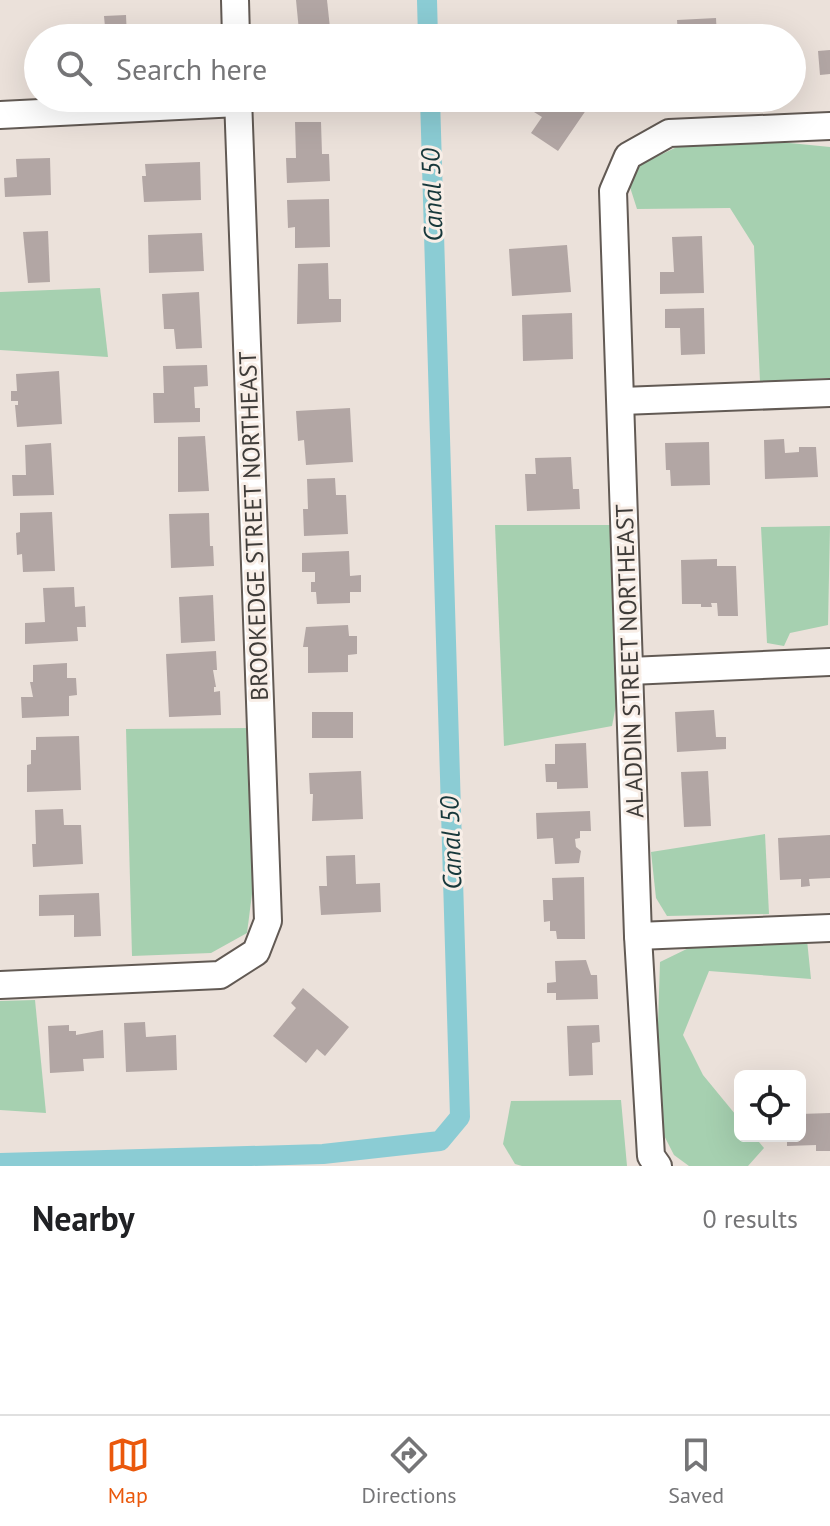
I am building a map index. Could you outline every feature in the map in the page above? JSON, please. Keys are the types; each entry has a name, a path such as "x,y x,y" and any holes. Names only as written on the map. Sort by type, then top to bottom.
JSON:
{"street":[{"path":"235,0 236,24"},
{"path":"0,115 48,112"},
{"name":"BROOKEDGE STREET NORTHEAST","path":"0,985 220,975 256,952 268,921 238,112"},
{"name":"ALADDIN STREET NORTHEAST","path":"658,1166 651,1156 638,936 613,191 628,156 669,133 830,126"},
{"path":"622,401 830,393"},
{"path":"630,671 830,662"},
{"path":"638,936 830,928"}],"green space":[{"path":"759,140 830,147 830,378 760,382 754,246 730,208 637,209 629,184 639,165 679,146"},
{"path":"100,288 108,357 0,350 0,292"},
{"path":"495,525 612,525 618,695 612,726 504,746"},
{"path":"830,526 828,625 790,633 784,646 767,643 761,527"},
{"path":"251,728 252,894 247,933 211,953 132,956 126,729"},
{"path":"765,834 769,914 667,916 656,898 651,852"},
{"path":"807,940 811,979 709,971 683,1035 703,1075 734,1113 734,1142 759,1142 764,1148 748,1166 689,1166 674,1155 655,1118 660,962 699,943"},
{"path":"35,1000 46,1113 0,1110 0,1001"},
{"path":"621,1100 627,1166 522,1166 515,1164 503,1144 511,1101"}],"building":[{"path":"296,0 327,0 330,24 298,24"},
{"path":"126,15 126,24 105,24 104,16"},
{"path":"716,18 716,24 677,24 677,20"},
{"path":"830,50 830,74 820,75 818,51"},
{"path":"534,112 585,112 558,151 531,133 542,117"},
{"path":"295,122 321,122 322,154 329,154 330,181 287,183 286,158 296,158"},
{"path":"50,158 51,195 5,197 4,178 17,177 16,159"},
{"path":"200,162 201,200 144,202 142,176 146,176 145,164"},
{"path":"329,199 330,247 295,248 295,227 288,228 287,200"},
{"path":"48,231 50,282 28,283 23,232"},
{"path":"202,233 204,271 149,273 148,235"},
{"path":"702,236 704,293 660,294 660,272 674,272 672,237"},
{"path":"567,245 571,292 512,296 509,249"},
{"path":"328,263 329,299 341,299 341,322 297,324 298,264"},
{"path":"199,292 202,348 176,349 174,329 164,329 162,294"},
{"path":"704,308 705,354 681,355 680,328 665,328 665,309"},
{"path":"572,313 573,359 523,361 522,315"},
{"path":"207,365 208,386 194,387 195,408 200,408 200,422 154,423 153,393 164,393 163,366"},
{"path":"59,371 62,424 17,427 15,405 18,401 11,401 11,391 17,391 16,374"},
{"path":"350,408 353,462 306,465 304,440 298,441 296,411"},
{"path":"205,436 209,491 178,492 178,437"},
{"path":"784,439 785,453 799,452 799,447 816,447 818,477 765,479 764,440"},
{"path":"709,442 710,485 671,486 670,470 666,470 665,443"},
{"path":"51,443 54,495 13,496 12,475 26,475 25,445"},
{"path":"571,457 573,489 579,489 580,509 527,511 525,474 536,474 535,458"},
{"path":"335,478 336,495 346,495 348,534 304,536 303,509 308,509 307,479"},
{"path":"52,512 55,571 23,572 22,554 17,555 16,533 20,532 20,513"},
{"path":"209,513 214,566 171,568 169,514"},
{"path":"349,551 350,576 361,575 361,592 350,592 350,603 317,604 316,592 311,592 315,572 302,572 302,553"},
{"path":"717,559 717,566 736,566 738,616 718,616 717,603 711,603 712,607 682,604 681,560"},
{"path":"74,587 75,607 85,606 86,627 77,627 78,641 25,644 25,623 45,622 43,588"},
{"path":"213,595 215,641 181,643 179,597"},
{"path":"348,625 349,636 357,636 357,654 348,655 348,672 308,673 308,647 303,647 306,627"},
{"path":"216,651 214,692 220,691 221,715 169,717 166,654"},
{"path":"67,663 67,678 76,678 77,695 69,696 69,716 22,718 21,697 33,697 30,682 33,682 33,665"},
{"path":"714,710 716,737 726,737 726,749 677,752 675,712"},
{"path":"312,712 353,712 353,738 312,738"},
{"path":"79,736 81,790 27,792 27,765 31,764 31,750 36,750 36,737"},
{"path":"586,743 588,788 557,789 557,782 546,782 545,764 555,764 555,744"},
{"path":"361,771 363,819 312,821 313,794 310,794 309,773"},
{"path":"708,771 711,826 684,827 681,772"},
{"path":"63,809 64,825 81,825 83,864 33,867 35,810"},
{"path":"590,811 591,831 580,831 580,838 575,839 576,847 581,851 579,863 555,864 553,838 537,839 536,813"},
{"path":"830,835 830,878 809,879 810,886 801,887 801,879 780,880 778,838"},
{"path":"355,855 356,884 380,883 381,912 321,915 319,886 327,886 326,856"},
{"path":"584,877 585,939 557,939 556,931 550,931 550,921 544,922 543,900 553,900 552,878"},
{"path":"99,893 101,936 74,937 74,915 39,916 39,895"},
{"path":"586,960 591,975 597,975 598,999 556,1000 556,993 547,993 547,983 556,982 555,961"},
{"path":"303,988 349,1027 325,1056 317,1049 306,1063 273,1036 296,1008 291,1003"},
{"path":"145,1022 146,1037 176,1035 177,1070 126,1072 124,1023"},
{"path":"69,1025 69,1031 76,1031 76,1035 103,1030 104,1058 83,1059 84,1071 50,1073 48,1026"},
{"path":"599,1025 600,1042 592,1043 593,1075 569,1076 567,1026"},
{"path":"830,1113 830,1151 816,1151 816,1145 787,1146 787,1142 806,1142 806,1114"}],"waterway":[{"name":"Canal 50","path":"427,0 428,24"},
{"name":"Canal 50","path":"0,1163 323,1154 440,1141 460,1117 430,112"}]}
